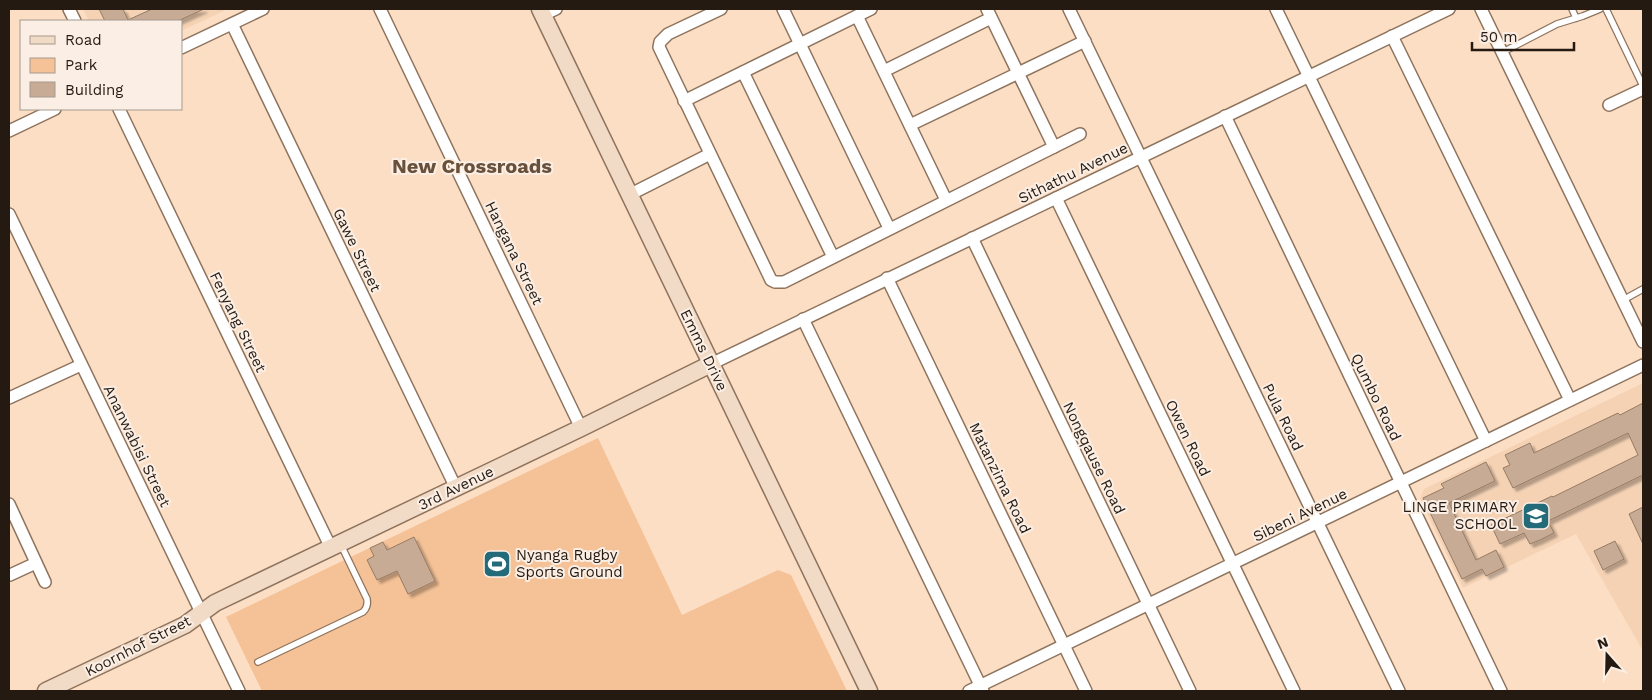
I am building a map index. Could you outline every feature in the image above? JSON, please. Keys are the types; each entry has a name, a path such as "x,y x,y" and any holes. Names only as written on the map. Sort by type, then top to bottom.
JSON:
{"street":[{"path":"182,48 263,9"},
{"name":"Hangana Street","path":"380,9 581,428"},
{"path":"721,9 668,34 660,42 659,46 771,280 779,283 1080,134"},
{"path":"783,9 889,228"},
{"path":"684,101 872,9"},
{"name":"Pula Road","path":"1069,9 1399,691"},
{"path":"1276,9 1486,441"},
{"name":"Sithathu Avenue","path":"711,364 1449,9"},
{"path":"1481,9 1643,342"},
{"name":"Emms Drive","path":"546,11 629,195 869,691"},
{"path":"884,71 989,14 1054,147"},
{"path":"857,16 946,200"},
{"name":"Gawe Street","path":"232,24 456,488"},
{"path":"1392,36 1570,400"},
{"path":"910,125 1085,41"},
{"path":"743,72 834,257"},
{"path":"1609,105 1643,87"},
{"path":"9,131 53,110"},
{"name":"Fenyang Street","path":"119,110 336,546"},
{"name":"Qumbo Road","path":"1224,116 1501,691"},
{"path":"629,195 710,154"},
{"name":"Owen Road","path":"1056,198 1294,691"},
{"name":"Ananwabisi Street","path":"9,214 239,691"},
{"name":"Nongqause Road","path":"972,238 1190,691"},
{"name":"Matanzima Road","path":"887,278 1086,691"},
{"path":"803,319 981,689"},
{"path":"9,398 81,364"},
{"name":"3rd Avenue","path":"201,614 215,603 711,364"},
{"name":"Sibeni Avenue","path":"969,691 981,689 1064,645 1643,365"},
{"path":"9,504 45,582"},
{"path":"10,575 36,563"},
{"name":"Koornhof Street","path":"46,691 185,626 201,614"}],"lane":[{"path":"1572,9 1576,18"},
{"path":"1503,52 1557,24 1600,9"},
{"path":"1606,9 1643,87"},
{"path":"1623,300 1643,289"},
{"path":"258,662 366,609 367,599 336,546"}],"shaded area":[{"path":"83,9 228,9 182,31 182,20 88,20"},
{"name":"LINGE PRIMARY SCHOOL","path":"1643,384 1643,651 1576,534 1463,588 1420,499 1424,489"}],"green space":[{"name":"Nyanga Rugby Sports Ground","path":"598,438 682,615 778,570 791,575 847,691 262,691 226,617"}],"building":[{"path":"99,9 123,9 128,20 104,20"},
{"path":"152,9 204,9 180,20 128,20"},
{"path":"1643,403 1643,475 1548,521 1554,533 1540,540 1530,544 1524,533 1500,544 1491,525 1638,455 1628,433 1513,488 1503,468 1510,465 1505,455 1530,443 1534,453"},
{"path":"1486,462 1495,481 1449,503 1476,560 1496,550 1504,567 1486,576 1482,569 1462,579 1423,498 1444,488 1441,484"},
{"path":"1643,507 1643,544 1629,514"},
{"path":"414,537 435,581 408,594 397,571 377,580 367,560 374,556 370,548 383,542 387,550"},
{"path":"1615,541 1624,559 1603,570 1594,551"}],"place":[{"name":"LINGE PRIMARY SCHOOL","path":"1536,516"},
{"name":"Nyanga Rugby Sports Ground","path":"497,564"}],"district":[{"name":"New Crossroads","path":"472,166"}]}
